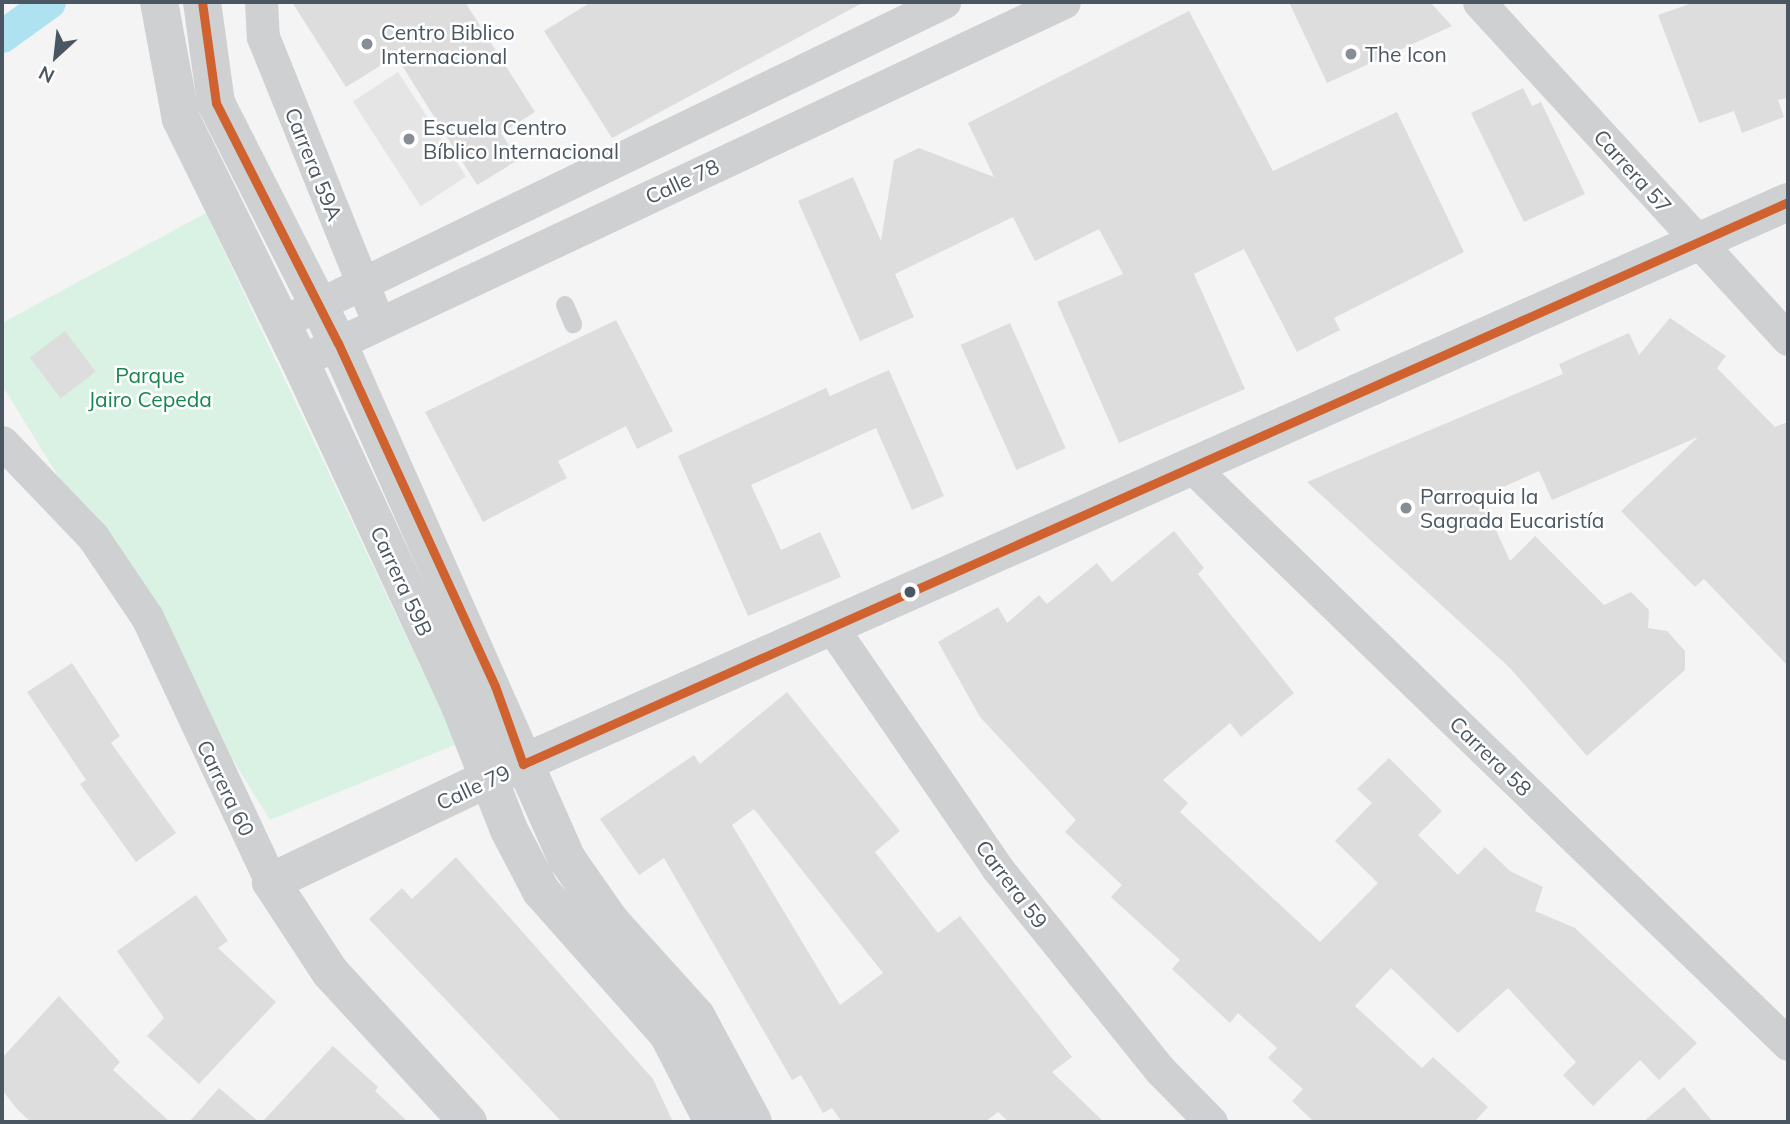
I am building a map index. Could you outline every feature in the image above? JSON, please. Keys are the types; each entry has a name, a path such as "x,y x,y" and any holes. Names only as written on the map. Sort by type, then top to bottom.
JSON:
{"street":[{"name":"Carrera 59B","path":"159,2 181,120 282,322 541,891 668,1034 713,1122"},
{"name":"Carrera 59B","path":"202,2 216,103 338,343 495,686 523,764 567,859 611,922 696,1016 753,1122"},
{"name":"Carrera 59A","path":"261,2 263,37 379,324"},
{"path":"282,322 362,287 944,2"},
{"name":"Calle 78","path":"300,361 1064,2"},
{"name":"Carrera 57","path":"1479,2 1788,339"},
{"name":"Calle 79","path":"271,882 488,779 833,629 1788,202"},
{"name":"Carrera 60","path":"2,442 93,537 147,618 271,882 330,972 468,1122"},
{"name":"Carrera 58","path":"1194,468 1788,1044"},
{"name":"Carrera 59","path":"833,629 997,868 1160,1070 1211,1122"}],"lane":[{"path":"565,305 573,324"}],"shaded area":[{"name":"Escuela Centro Bíblico Internacional","path":"398,72 466,177 421,206 353,101"}],"green space":[{"name":"Parque Jairo Cepeda","path":"206,213 457,744 270,820 2,385 2,323"}],"building":[{"path":"292,2 465,2 535,112 501,133 518,160 477,185 396,56 346,87"},
{"path":"591,2 864,2 612,138 544,31"},
{"name":"The Icon","path":"1289,2 1430,2 1452,26 1327,83"},
{"path":"1695,2 1788,2 1788,98 1778,100 1784,117 1742,133 1734,111 1699,123 1658,15"},
{"path":"1189,11 1273,171 1397,112 1464,252 1334,318 1340,330 1297,352 1244,249 1194,274 1245,389 1119,443 1057,302 1123,274 1099,229 1035,261 1013,217 895,274 914,317 860,341 798,201 853,177 881,241 894,160 919,148 994,177 968,123"},
{"path":"1523,88 1532,106 1541,102 1585,194 1524,222 1471,113"},
{"path":"1670,318 1726,356 1717,368 1775,427 1788,422 1788,666 1704,579 1695,587 1621,511 1698,437 1552,500 1539,471 1481,497 1510,561 1535,536 1604,605 1631,592 1649,610 1648,628 1667,631 1685,651 1685,670 1587,756 1509,667 1307,482 1563,374 1559,364 1629,333 1639,355"},
{"path":"616,320 673,431 637,449 626,426 558,461 567,478 483,522 425,412"},
{"path":"1010,323 1066,448 1016,470 961,345"},
{"path":"65,331 96,372 61,398 30,357"},
{"path":"889,370 944,496 912,510 876,428 751,485 781,550 820,532 841,577 748,616 678,456 826,388 830,396"},
{"path":"1174,531 1204,568 1198,574 1294,693 1241,737 1230,723 1163,780 1188,803 1180,812 1320,942 1378,883 1335,841 1372,803 1357,789 1389,758 1442,811 1418,835 1458,875 1485,847 1510,871 1543,887 1535,911 1575,928 1697,1043 1659,1080 1640,1060 1593,1106 1563,1075 1576,1062 1508,988 1458,1033 1391,968 1355,1006 1422,1068 1433,1057 1488,1107 1474,1122 1314,1122 1292,1101 1303,1089 1268,1058 1277,1048 1238,1013 1230,1023 1172,969 1180,960 1111,897 1122,885 1065,832 1076,820 980,717 938,642 998,607 1007,623 1039,595 1047,604 1097,563 1112,582"},
{"path":"72,663 120,736 111,743 176,833 136,862 80,784 86,780 27,692"},
{"path":"787,692 900,831 875,852 938,933 960,916 1072,1057 1052,1072 1104,1122 1009,1122 998,1112 985,1122 842,1122 832,1108 823,1113 801,1075 792,1080 664,858 639,875 600,819 694,755 700,764","holes":["754,809 883,973 840,1005 732,825"]},
{"path":"456,857 653,1079 673,1122 562,1122 369,919 402,888 412,899"},
{"path":"196,895 228,941 218,948 276,1002 199,1084 147,1036 164,1018 117,951"},
{"path":"59,996 120,1062 113,1070 170,1122 31,1122 18,1110 2,1090 2,1058"},
{"path":"333,1046 378,1087 375,1091 408,1122 262,1122"},
{"path":"1684,1087 1713,1122 1643,1122"},
{"path":"219,1088 259,1122 189,1122"}],"waterway":[{"path":"2,36 49,2"}],"transit line":[{"path":"202,2 216,103 338,343 495,686 523,764 1788,202"}],"place":[{"name":"Centro Biblico Internacional","path":"367,44"},
{"name":"The Icon","path":"1351,54"},
{"name":"Escuela Centro Bíblico Internacional","path":"409,139"},
{"name":"Parroquia la Sagrada Eucaristía","path":"1406,508"}]}
